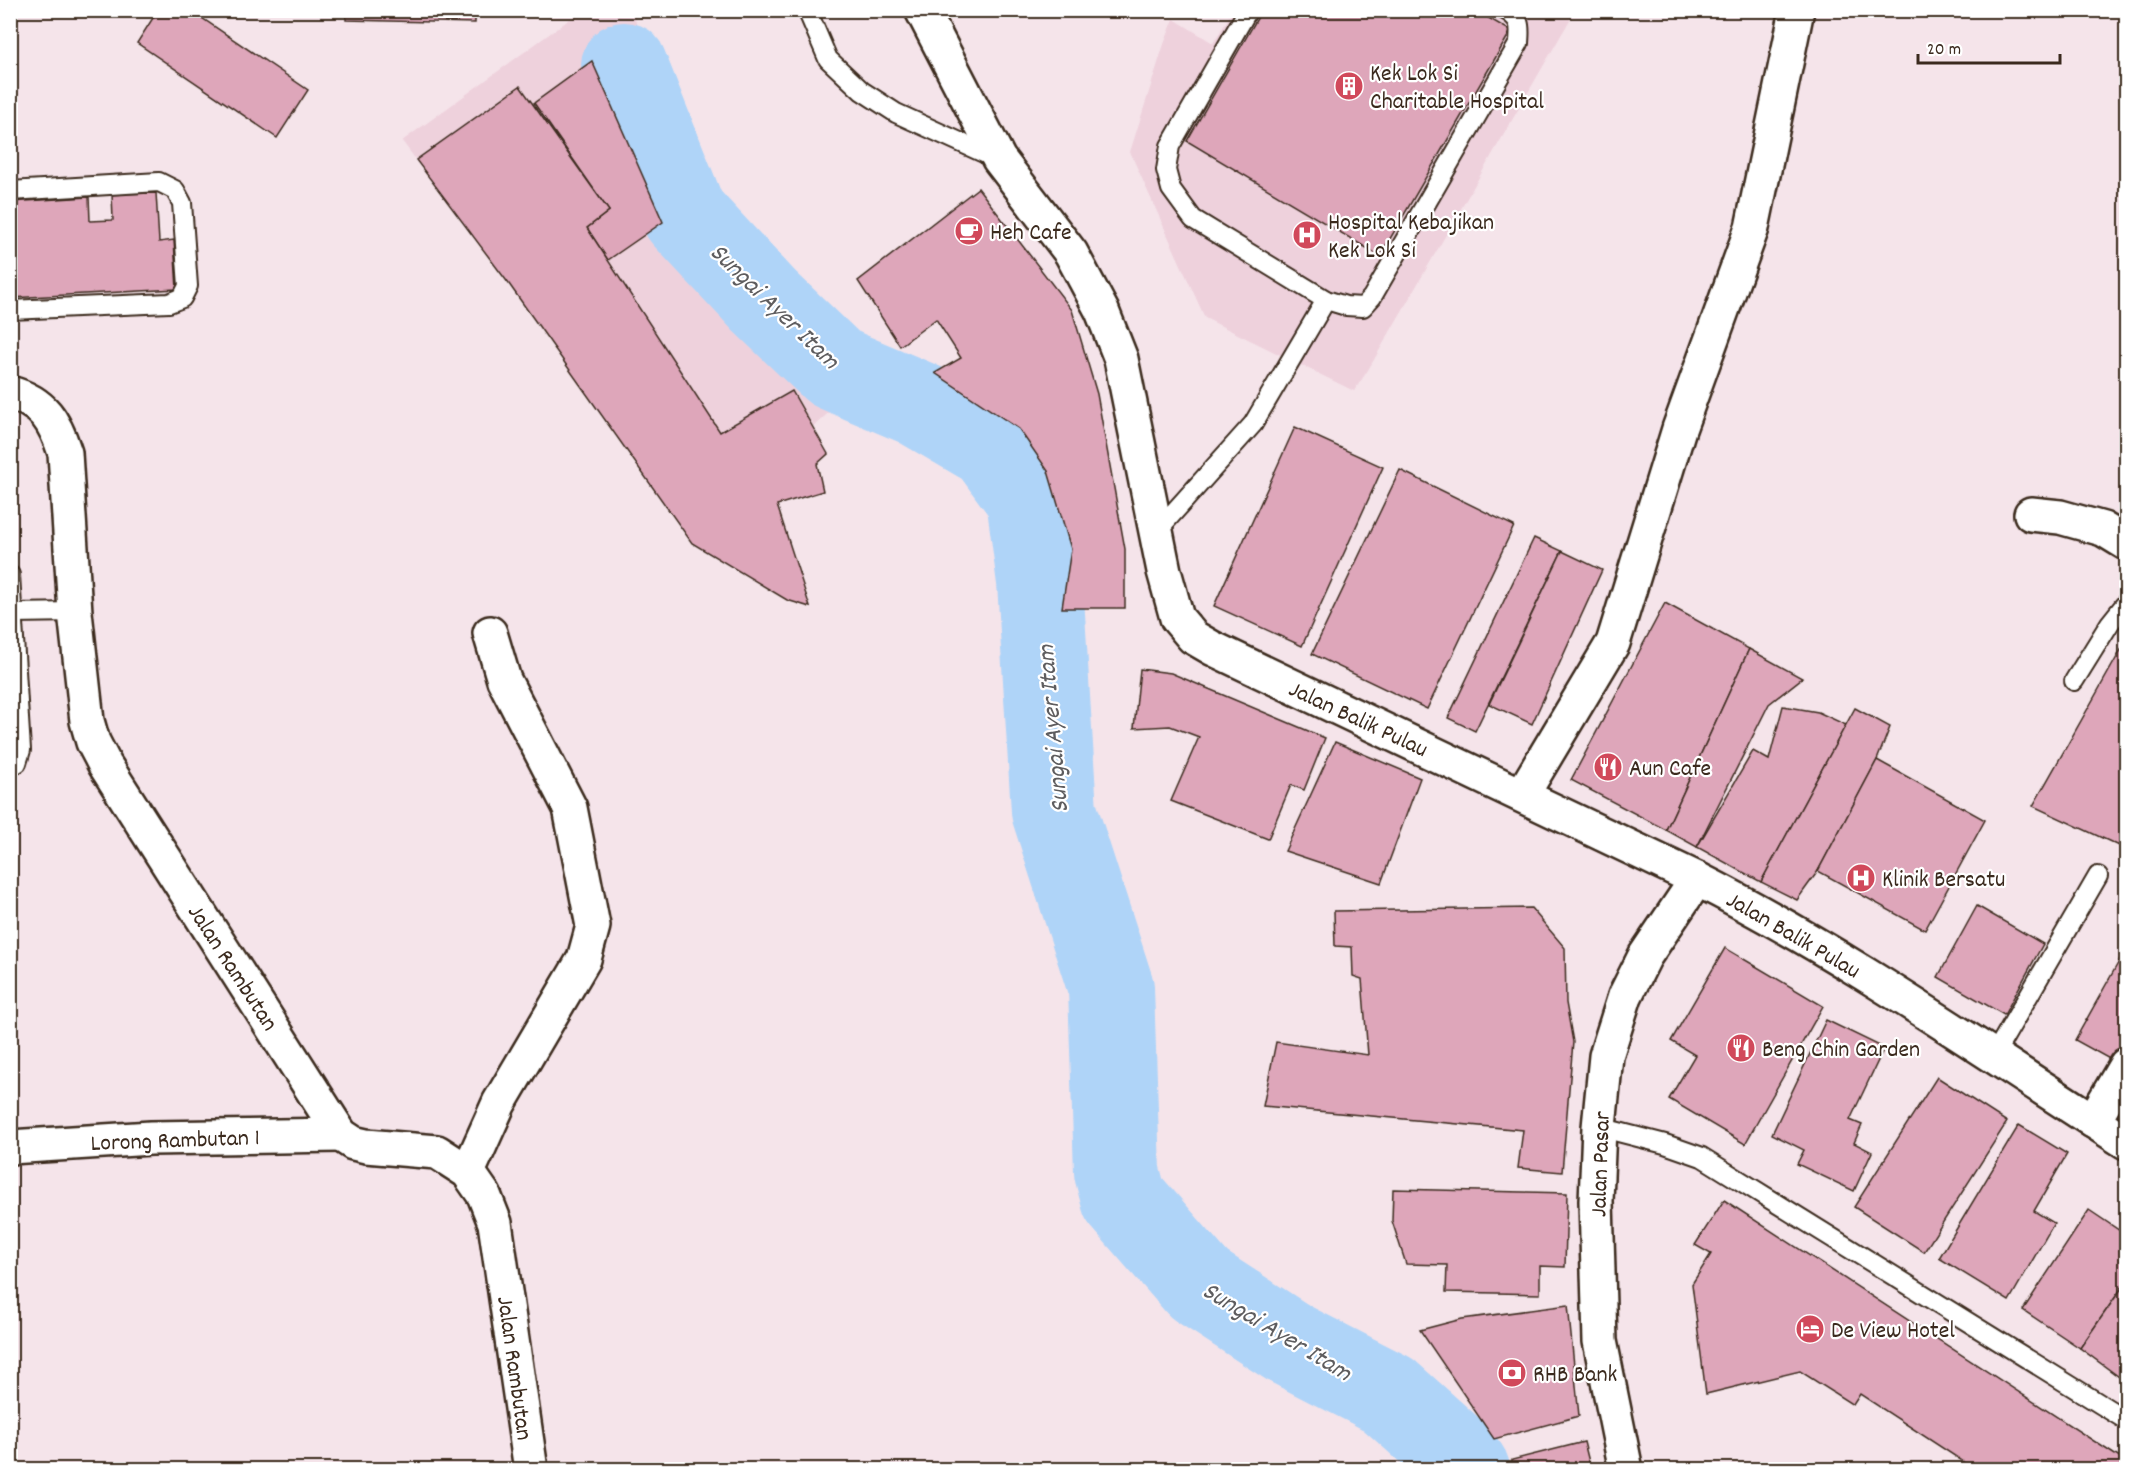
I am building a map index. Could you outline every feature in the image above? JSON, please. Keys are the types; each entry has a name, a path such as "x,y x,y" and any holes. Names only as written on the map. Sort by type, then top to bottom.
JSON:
{"street":[{"name":"Jalan Balik Pulau","path":"922,10 999,159 1071,253 1102,311 1121,359 1156,531 1177,618 1193,636 1212,648 1748,905 1922,1009 2127,1142"},
{"path":"1522,795 1613,643 1679,429 1752,228 1797,10"},
{"name":"Jalan Rambutan","path":"10,393 21,396 43,410 57,429 65,453 75,612 87,721 105,765 341,1135 353,1143 366,1146 436,1152 468,1172 484,1195 495,1223 531,1470"},
{"path":"2031,513 2060,517 2103,529 2127,543"},
{"path":"468,1172 499,1103 584,959 593,926 570,808 504,681 489,633"},
{"name":"Jalan Pasar","path":"1626,1470 1600,1341 1596,1201 1599,1127 1606,1056 1624,996 1645,956 1697,879"},
{"path":"2092,1121 2127,1065"},
{"name":"Lorong Rambutan 1","path":"10,1147 151,1138 341,1135"}],"lane":[{"path":"807,10 828,59 862,91 896,112 999,159"},
{"path":"1248,10 1170,146 1166,170 1171,189 1193,219 1326,300 1346,306 1363,307 1372,297 1519,44 1520,27 1516,17 1505,10"},
{"path":"10,191 159,182 175,190 182,203 188,286 182,298 169,303 10,310"},
{"path":"1156,531 1252,424 1326,300"},
{"path":"10,575 21,750 17,763 10,767"},
{"path":"2074,681 2110,623 2127,603"},
{"path":"14,613 75,612"},
{"path":"1993,1057 2098,876"},
{"path":"1599,1127 1665,1144 1702,1157 2127,1420"}],"shaded area":[{"path":"581,11 633,11 645,58 598,75 663,222 677,245 836,406 813,427 828,454 817,464 823,491 777,505 810,607 787,600 692,543 509,284 402,141"},
{"name":"Hospital Kebajikan Kek Lok Si","path":"1233,11 1575,11 1354,391 1205,318 1130,152 1174,19 1213,43"}],"building":[{"path":"158,10 190,10 308,90 277,138 137,43"},
{"path":"346,10 475,10 475,23 346,20"},
{"name":"Kek Lok Si Charitable Hospital","path":"1262,10 1475,10 1511,31 1380,256 1187,141"},
{"path":"592,61 663,222 608,260 587,228 609,211 534,103"},
{"path":"520,86 609,211 587,228 720,432 792,391 828,454 817,464 823,491 777,505 810,607 787,600 692,543 509,284 416,160"},
{"path":"978,188 1072,310 1097,394 1125,549 1125,608 1062,608 1071,549 1048,471 1019,429 935,373 961,358 936,319 900,346 858,281"},
{"path":"156,193 159,242 174,240 177,289 10,298 10,202 89,197 90,221 113,220 112,194"},
{"path":"1295,427 1383,467 1302,646 1214,606"},
{"path":"1400,470 1514,526 1427,709 1312,654"},
{"path":"1534,538 1562,551 1475,731 1448,718"},
{"path":"1562,551 1602,570 1532,724 1489,704"},
{"path":"1665,603 1749,649 1666,830 1571,780"},
{"path":"2126,641 2126,849 2033,806"},
{"path":"1749,649 1802,678 1769,704 1697,847 1666,830"},
{"path":"1140,669 1171,673 1325,738 1304,790 1291,785 1268,839 1171,801 1199,737 1170,726 1134,728"},
{"path":"1783,706 1818,712 1846,725 1761,882 1697,847 1753,751 1769,760"},
{"path":"1855,708 1890,727 1877,760 1818,871 1797,900 1761,882"},
{"path":"1335,742 1420,778 1381,883 1285,851"},
{"path":"1877,760 1985,820 1925,930 1818,871"},
{"path":"1977,906 2043,944 2004,1015 1938,977"},
{"path":"1531,908 1565,948 1566,1003 1573,1042 1562,1172 1518,1168 1523,1130 1263,1106 1276,1042 1368,1055 1362,979 1353,976 1352,947 1335,946 1334,911"},
{"name":"Beng Chin Garden","path":"1725,948 1823,1006 1745,1144 1669,1099 1695,1055 1671,1041"},
{"path":"2126,949 2126,1037 2113,1061 2075,1040"},
{"path":"1826,1020 1884,1048 1850,1120 1862,1125 1854,1143 1872,1152 1854,1191 1797,1164 1804,1150 1772,1134"},
{"path":"1937,1077 2007,1122 1924,1252 1854,1207"},
{"path":"2019,1125 2067,1154 2034,1211 2054,1223 2009,1301 1939,1258"},
{"path":"1393,1189 1567,1193 1565,1267 1540,1266 1540,1294 1446,1292 1447,1265 1406,1264 1392,1221"},
{"name":"De View Hotel","path":"1724,1200 2126,1462 2126,1470 1976,1470 1860,1394 1853,1405 1800,1371 1706,1394 1692,1284 1711,1254 1695,1245"},
{"path":"2089,1210 2126,1235 2126,1282 2080,1348 2023,1310"},
{"path":"2126,1282 2126,1382 2080,1348"},
{"name":"RHB Bank","path":"1568,1305 1579,1416 1494,1439 1420,1330 1462,1319"},
{"path":"1584,1442 1591,1470 1512,1470 1512,1460"}],"waterway":[{"name":"Sungai Ayer Itam","path":"624,65 684,215 764,301 834,368 919,404 991,446 1029,498 1040,582 1054,811 1111,988 1117,1172 1124,1199 1199,1285 1290,1344 1388,1394 1455,1454 1467,1470"}],"place":[{"name":"Kek Lok Si Charitable Hospital","path":"1349,86"},
{"name":"Heh Cafe","path":"969,231"},
{"name":"Hospital Kebajikan Kek Lok Si","path":"1307,235"},
{"name":"Aun Cafe","path":"1608,767"},
{"name":"Klinik Bersatu","path":"1861,878"},
{"name":"Beng Chin Garden","path":"1741,1048"},
{"name":"De View Hotel","path":"1810,1329"},
{"name":"RHB Bank","path":"1512,1373"}]}
